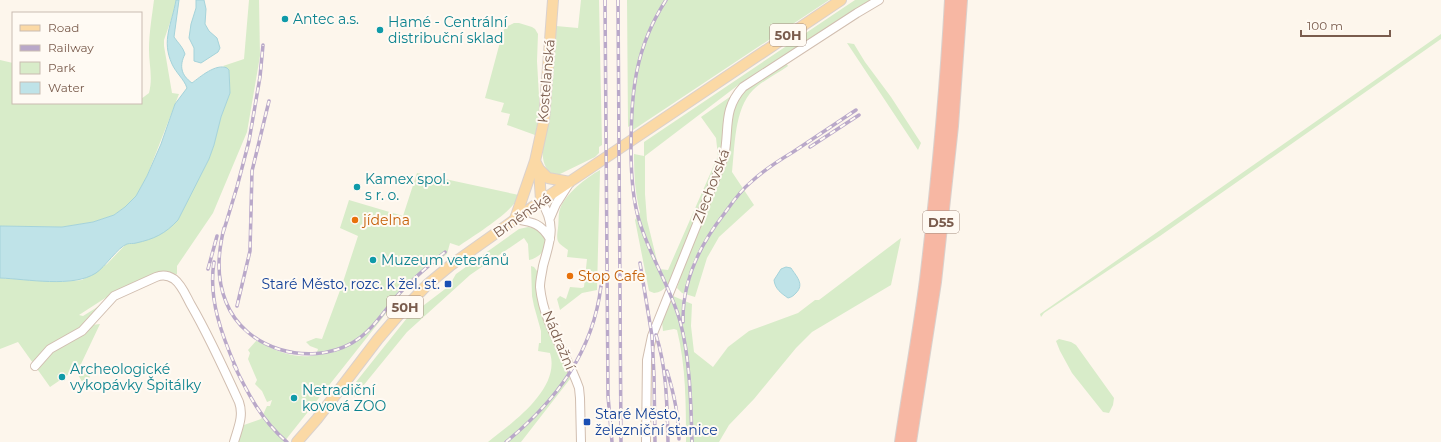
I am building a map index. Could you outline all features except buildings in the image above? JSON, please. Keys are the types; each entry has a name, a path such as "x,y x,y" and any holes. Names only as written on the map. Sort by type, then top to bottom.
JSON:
{"highway":[{"name":"D55","path":"901,442 926,281 943,112 951,0"},
{"name":"D55","path":"910,442 935,282 952,119 961,0"}],"main road":[{"name":"Kostelanská","path":"541,201 537,165 544,118 553,0"},
{"name":"50H","path":"570,182 841,0"},
{"name":"Kostelanská","path":"516,219 529,181 537,165"},
{"path":"537,165 546,177 570,182"},
{"path":"529,181 532,192 541,201"},
{"name":"Brněnská","path":"297,442 378,339 416,296 451,265 570,182"}],"street":[{"name":"Zlechovská","path":"646,442 647,360 652,336 724,156 727,144 730,106 735,96 743,87 879,0"},
{"name":"Nádražní","path":"570,182 556,204 550,218 550,239 541,274 541,291 551,327 578,388 580,398 580,442"},
{"name":"Nádražní","path":"541,201 550,218"},
{"path":"516,219 538,224 550,239"},
{"path":"35,366 50,349 82,331 114,296 156,277 163,275 168,276 175,280 182,289 208,333 239,402 242,417 234,442"}],"green space":[{"path":"154,0 176,0 174,11 164,40 164,46 172,93 179,94 147,176 136,196 114,215 93,222 62,227 0,226 0,60 12,63 12,104 142,104 142,98 149,93 150,87 151,76 149,44"},
{"path":"249,0 259,0 260,56 247,132 213,213 177,266 177,274 161,273 113,293 79,315 83,316 107,301 83,326 100,324 81,364 90,377 83,383 75,370 50,387 18,342 0,349 0,278 59,282 82,280 107,264 126,244 135,243 178,220 209,159 221,117 230,93 229,70 223,66 244,59"},
{"path":"581,0 599,0 602,145 599,147 599,153 595,157 560,174 551,174 546,168 544,162 543,148 549,120 556,26 578,28"},
{"path":"627,0 829,0 633,130 633,124 628,127"},
{"path":"855,0 871,0 737,86 645,156 647,220 659,269 668,270 718,156 716,138 701,117 734,94 721,158 674,273 664,289 654,293 649,291 635,220 640,212 635,183 634,154 644,156 644,142"},
{"path":"514,23 532,27 538,34 537,61 540,114 535,135 507,125 510,114 501,112 504,103 485,98 503,31 506,27"},
{"path":"1441,34 1441,39 1160,236 1044,313 1041,317 1040,314"},
{"path":"847,43 854,44 865,62 891,97 921,143 918,150"},
{"path":"786,63 788,66 753,90 742,107 736,129 732,172 754,205 719,237 707,258 695,297 682,293 677,288 686,258 714,192 736,103 745,91"},
{"path":"600,170 597,290 582,293 560,310 557,299 560,296 566,299 570,287 584,287 587,259 567,257 568,250 558,241 557,236 560,209 571,192 583,181"},
{"path":"417,173 519,195 516,201 502,216 483,230 459,246 450,243 447,254 425,271 403,292 284,442 237,442 244,425 261,419 267,406 270,406 272,400 267,402 262,391 255,384 257,380 248,359 250,353 248,350 256,341 291,355 316,355 318,349 310,346 306,342 316,338 322,339 358,236 340,228 349,200 403,216"},
{"path":"535,226 546,240 545,248 537,257 529,260 528,244 524,238 470,275 407,332 354,397 348,392 407,318 449,286 456,274 519,229 528,227 534,228"},
{"path":"901,238 891,285 812,332 796,348 754,399 729,425 719,442 686,442 685,386 680,344 677,330 674,329 663,331 662,322 673,296 692,304 691,326 694,352 713,367 728,347 749,331 798,313 815,300 819,300"},
{"path":"531,266 537,271 546,323 570,379 521,442 488,442 532,404 542,392 548,379 551,366 550,353 538,351 539,343 541,343 541,331 532,296"},
{"path":"1059,339 1076,345 1114,398 1113,405 1109,413 1103,412 1072,373 1056,341"}],"water":[{"path":"176,0 179,0 174,37 182,47 185,54 182,62 182,70 185,77 192,83 213,69 218,67 227,68 229,70 230,93 221,117 209,159 178,220 159,235 148,240 123,246 100,270 86,278 50,282 0,278 0,226 62,227 93,222 114,215 136,196 147,176 161,144 175,104 187,88 172,64 167,47 168,32"},
{"path":"196,0 204,0 206,9 205,24 209,31 217,38 220,48 218,52 201,63 194,61 194,48 189,38 191,24 196,8"},
{"path":"786,267 791,268 800,283 799,290 788,298 777,288 774,280 781,269"}],"railway":[{"path":"605,0 608,396 612,442"},
{"path":"618,0 621,442"},
{"path":"666,0 647,36 637,71 631,128 633,194 643,233 676,308 680,321 686,350 692,442"},
{"path":"223,233 249,141 260,77 263,45"},
{"path":"237,306 250,251 252,171 269,101"},
{"path":"683,322 685,292 694,265 700,251 715,226 736,197 756,178 777,162 856,110"},
{"path":"810,147 859,115"},
{"path":"224,228 219,256 219,274 226,302 235,319 248,332 263,342 280,350 298,353 317,353 335,350 359,339 371,328 396,297 445,252"},
{"path":"208,269 217,236"},
{"path":"214,262 213,290 215,303 226,344 237,370"},
{"path":"640,263 652,336 655,442"},
{"path":"506,442 541,410 556,392 581,354 597,310 601,286"},
{"path":"656,335 660,348 664,374 667,401 668,442"},
{"path":"234,365 256,406 270,425 287,442"},
{"path":"667,371 676,405 679,439"}],"place":[{"name":"Antec a.s.","path":"285,19"},
{"name":"Hamé - Centrální distribuční sklad","path":"380,30"},
{"name":"Kamex spol. s r. o.","path":"357,187"},
{"name":"jídelna","path":"355,220"},
{"name":"Muzeum veteránů","path":"373,260"},
{"name":"Stop Cafe","path":"570,276"},
{"name":"Staré Město, rozc. k žel. st.","path":"448,284"},
{"name":"Archeologické vykopávky Špitálky","path":"62,377"},
{"name":"Netradiční kovová ZOO","path":"294,398"},
{"name":"Staré Město, železniční stanice","path":"587,422"}]}
